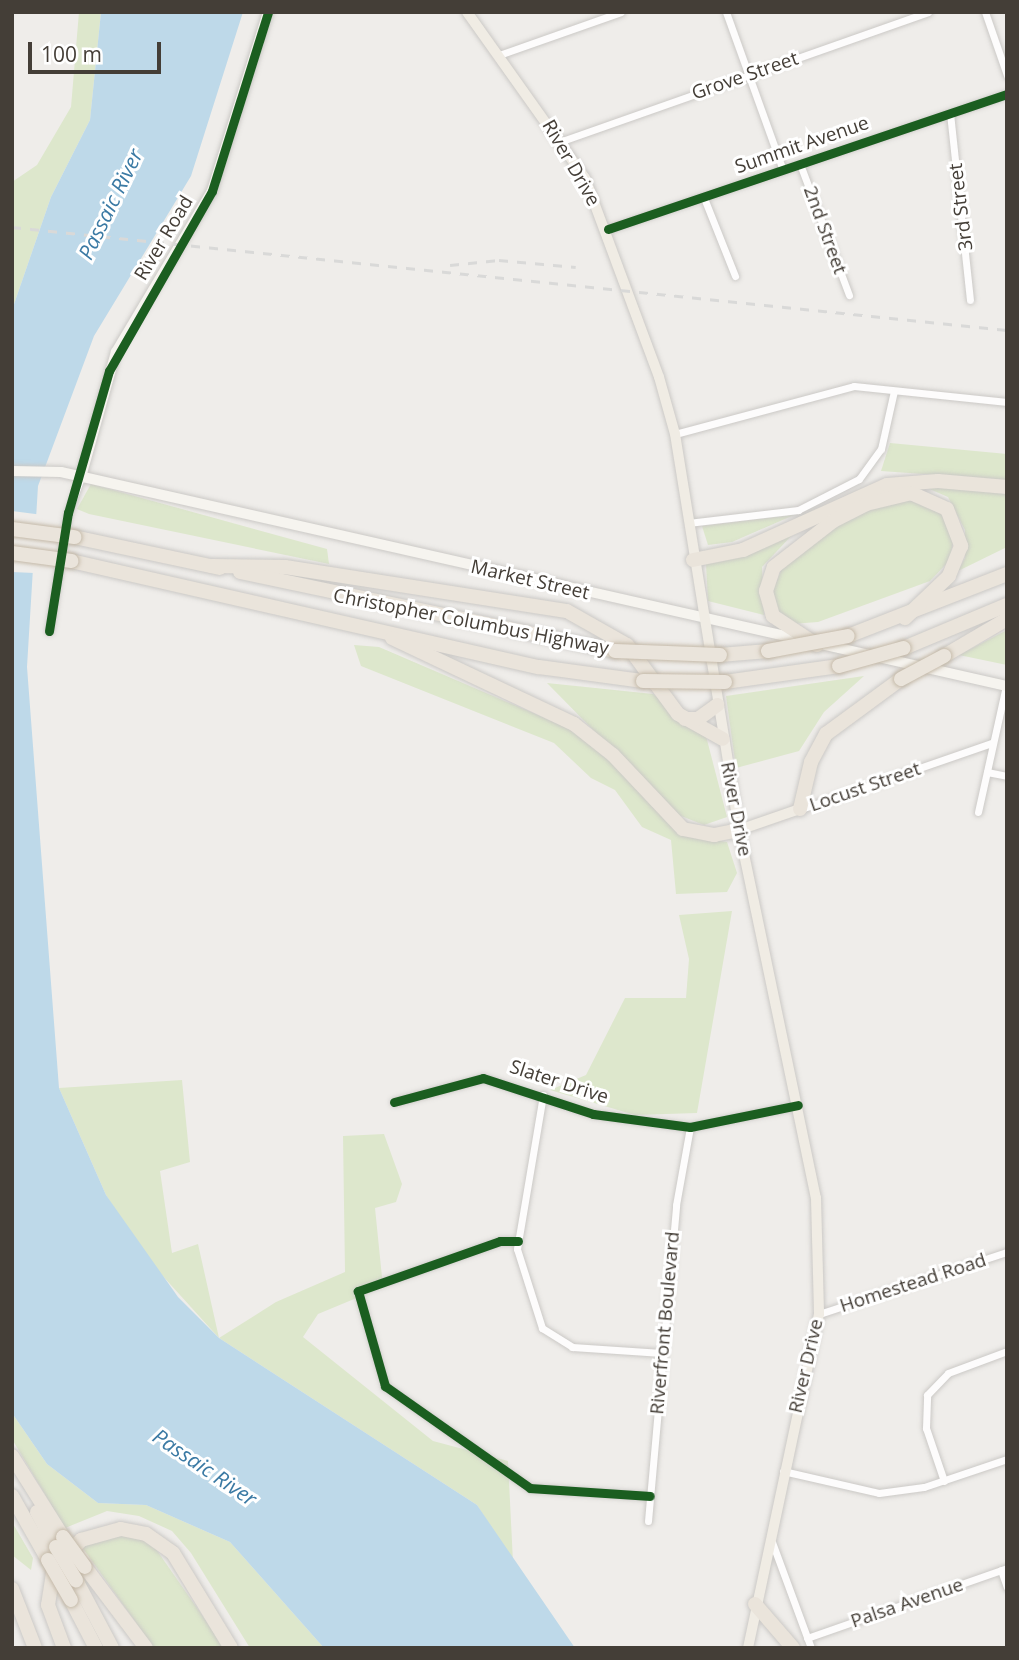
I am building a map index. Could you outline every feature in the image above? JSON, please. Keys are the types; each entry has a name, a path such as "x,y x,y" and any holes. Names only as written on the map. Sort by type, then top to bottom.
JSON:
{"highway":[{"path":"692,559 743,550 887,485 938,481 1007,487"},
{"path":"819,645 773,616 766,591 774,567 833,521 866,503 911,493 947,509 961,546 949,576 905,618"},
{"name":"Christopher Columbus Highway","path":"12,529 74,537 341,596 615,651 720,655 768,651 848,636 905,618 1007,574"},
{"name":"Christopher Columbus Highway","path":"12,553 71,561 320,615 539,667 643,681 725,682 839,666 904,648 1007,605"},
{"path":"212,566 330,575 543,606 589,620 646,665 678,714 723,739"},
{"path":"800,809 811,762 826,734 901,679 1007,619"},
{"path":"373,628 573,724 613,755 683,829 714,835 739,830"},
{"path":"678,714 698,719 717,705"},
{"path":"12,1456 60,1542 76,1580 112,1648"},
{"path":"12,1468 60,1542 85,1567 146,1648"},
{"path":"12,1496 96,1648"},
{"path":"64,1648 48,1605 53,1572 81,1540 121,1529 146,1534 173,1553 231,1648"},
{"path":"12,1589 35,1648"},
{"path":"755,1604 793,1648"}],"main road":[{"name":"River Road","path":"81,477 116,352 212,191 268,12"},
{"name":"River Drive","path":"467,12 562,141 608,229 675,434 701,620 739,830 798,1105 820,1226 819,1314 768,1531 748,1648"},
{"name":"Market Street","path":"12,471 53,471 81,477 701,620 1006,686"},
{"name":"Locust Street","path":"739,830 800,809"}],"street":[{"path":"499,55 621,12"},
{"path":"726,12 783,170"},
{"name":"Grove Street","path":"562,141 928,12"},
{"path":"985,12 1007,75"},
{"name":"Summit Avenue","path":"608,229 1007,94"},
{"name":"3rd Street","path":"950,113 971,300"},
{"name":"2nd Street","path":"800,164 849,295"},
{"path":"704,198 736,276"},
{"path":"675,434 842,388 1007,402"},
{"path":"688,523 798,510 859,479 881,449 894,391"},
{"path":"49,631 68,513 81,477"},
{"path":"978,812 1006,686"},
{"name":"Locust Street","path":"800,809 992,743"},
{"path":"987,772 1007,776"},
{"name":"Slater Drive","path":"394,1102 473,1079 543,1095 593,1114 690,1127 798,1105"},
{"path":"543,1095 518,1241 520,1268 551,1338 572,1347 662,1353"},
{"name":"Riverfront Boulevard","path":"649,1521 662,1353 690,1127"},
{"path":"518,1241 500,1241 358,1291 385,1386 530,1488 650,1496"},
{"name":"Homestead Road","path":"819,1314 1007,1252"},
{"path":"944,1481 926,1428 928,1395 948,1373 1007,1351"},
{"path":"782,1471 878,1493 944,1481 1007,1459"},
{"path":"768,1531 811,1648"},
{"path":"1004,1569 1007,1587"},
{"name":"Palsa Avenue","path":"807,1638 1004,1569"}],"green space":[{"path":"79,12 101,12 90,120 51,197 12,310 12,182 37,165 71,107"},
{"path":"890,443 1007,454 1007,480 881,471"},
{"path":"91,484 327,549 329,564 89,514 77,509"},
{"path":"918,484 1007,490 1007,547 958,571 965,558 965,530 948,497"},
{"path":"922,498 944,510 955,534 949,561 930,581 818,622 791,624 777,611 773,590 783,566 818,535 893,499"},
{"path":"794,515 732,542 708,545 702,526"},
{"path":"793,534 762,567 764,615 708,601 706,564"},
{"path":"1007,630 1007,665 959,655"},
{"path":"354,645 379,647 582,734 689,836 727,842 737,873 727,892 676,894 671,840 642,827 615,790 591,778 554,743 361,666"},
{"path":"864,676 824,712 799,751 736,768 726,696"},
{"path":"547,683 653,694 706,736 727,817 704,825 676,814"},
{"path":"732,911 697,1113 635,1115 550,1090 586,1075 625,998 686,998 689,959 679,915"},
{"path":"182,1080 190,1162 160,1171 172,1253 198,1244 219,1338 141,1252 106,1195 59,1088"},
{"path":"384,1134 402,1184 396,1202 375,1208 383,1287 318,1314 303,1337 433,1441 508,1461 513,1562 477,1505 219,1338 276,1302 345,1272 343,1136"},
{"path":"12,1413 47,1464 98,1503 146,1505 230,1542 324,1648 250,1648 191,1553 172,1531 139,1516 107,1511 65,1528 12,1439"},
{"path":"12,1522 33,1558 31,1570 12,1555"},
{"path":"120,1532 151,1542 225,1648 154,1648 82,1547"}],"water":[{"name":"Passaic River","path":"101,12 243,12 191,176 94,336 38,486 27,667 59,1088 106,1195 178,1297 219,1338 477,1505 575,1648 324,1648 230,1542 146,1505 98,1503 47,1464 12,1413 12,310 51,197 90,120"}],"pier":[{"path":"12,511 43,515 34,573 12,572"}],"railway":[{"path":"12,227 1007,330"},
{"path":"450,265 499,260 576,267"}],"cycle path":[{"path":"49,631 68,513 109,371 212,191 268,12"},
{"path":"608,229 1007,94"},
{"path":"394,1102 483,1078 593,1114 690,1127 798,1105"},
{"path":"518,1241 500,1241 358,1291 385,1386 530,1488 650,1496"}]}
